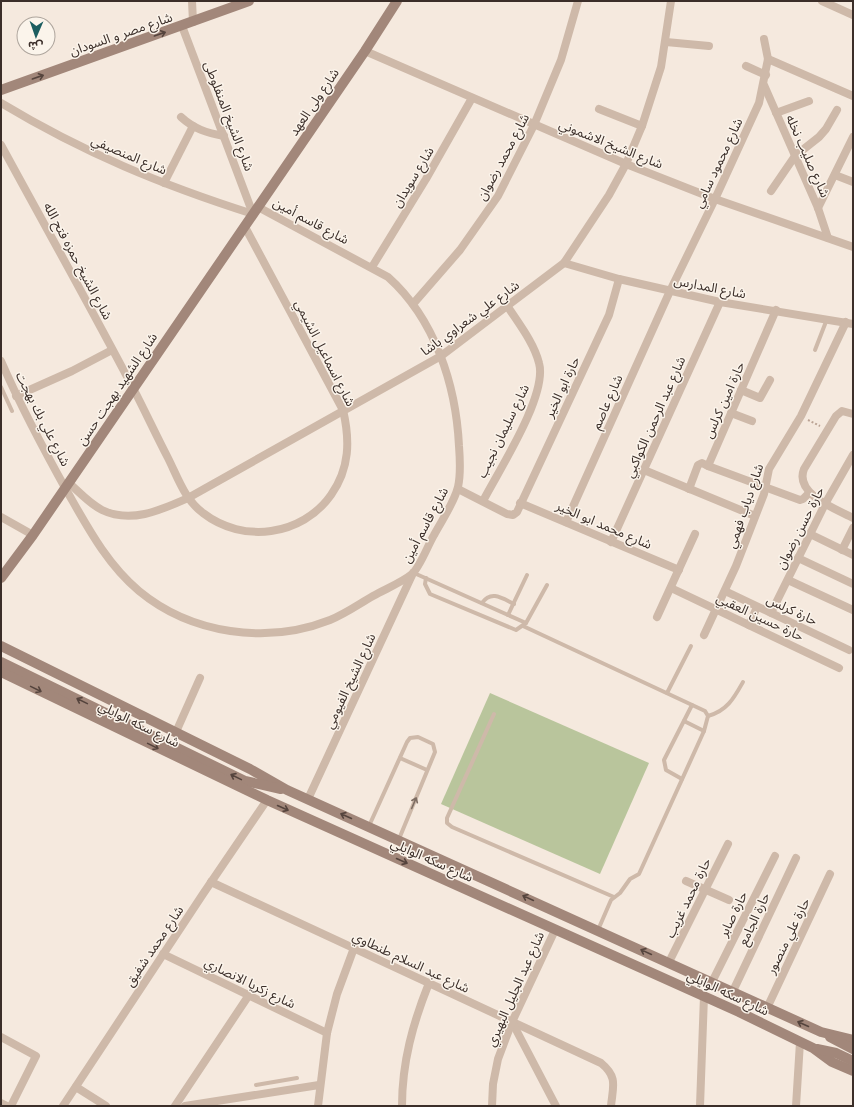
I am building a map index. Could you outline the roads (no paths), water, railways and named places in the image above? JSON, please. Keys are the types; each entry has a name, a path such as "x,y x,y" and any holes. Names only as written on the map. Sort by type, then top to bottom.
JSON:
{"main road":[{"name":"شارع مصر و السودان","path":"1,90 249,1"},
{"name":"شارع ولى العهد","path":"256,211 365,51 396,2"},
{"name":"شارع الشهيد بهجت حسن","path":"2,577 33,535 256,211"},
{"name":"شارع سكه الوايلي","path":"1,646 250,769 287,790 399,839 821,1032 853,1040"},
{"path":"1,662 245,781 266,787 287,790"},
{"name":"شارع سكه الوايلي","path":"1,672 267,800 704,996 813,1048 832,1062 853,1071"},
{"path":"821,1032 853,1049"},
{"path":"813,1048 836,1053 853,1061"}],"street":[{"path":"192,1 193,22"},
{"name":"شارع محمد رضوان","path":"414,304 460,250 498,196 534,126 561,60 578,1"},
{"name":"شارع علي شعراوي باشا","path":"67,486 102,510 130,516 144,514 188,498 442,356 564,263 594,219 626,164 642,126 661,67 671,1"},
{"path":"822,1 853,15"},
{"name":"شارع الشيخ المنفلوطى","path":"182,26 224,136 256,211"},
{"name":"شارع محمود سامي","path":"670,291 715,199 759,102 764,85 768,59 764,39"},
{"path":"666,42 709,46"},
{"name":"شارع الشيخ الاشموني","path":"365,51 534,126 626,164 715,199 853,247"},
{"path":"768,59 853,96"},
{"path":"746,66 766,75"},
{"name":"شارع صليب نخله","path":"764,85 818,208 828,238"},
{"name":"شارع سويدان","path":"372,267 426,179 472,98"},
{"path":"776,113 809,101"},
{"name":"شارع المنصيفي","path":"1,103 37,125 89,152 195,195 256,211"},
{"path":"599,109 642,126"},
{"path":"771,191 795,156 819,137 826,129 837,110"},
{"path":"181,117 193,126 208,133 224,136"},
{"path":"164,183 193,126"},
{"path":"818,208 853,137"},
{"name":"شارع الشيخ حمزه فتح الله","path":"1,145 133,389"},
{"path":"835,175 853,182"},
{"name":"شارع قاسم أمين","path":"67,486 94,539 117,570 139,591 163,608 183,617 218,629 246,633 276,633 305,628 332,620 413,573 458,489 458,434 449,379 442,356 414,304 393,281 372,267 256,211"},
{"name":"شارع اسماعيل الشيمي","path":"133,389 188,498 203,513 219,523 238,530 257,532 276,530 295,525 312,515 326,502 338,486 345,468 348,449 348,429 343,410 245,227"},
{"name":"شارع المدارس","path":"564,263 619,279 720,302 849,323"},
{"name":"حارة ابو الخير","path":"520,503 609,315 619,279"},
{"name":"شارع عاصم","path":"566,522 670,291"},
{"name":"شارع عبد الرحمن الكواكبي","path":"612,542 720,302"},
{"name":"شارع سليمان نجيب","path":"483,501 537,394 540,379 541,370 537,354 508,307"},
{"name":"حارة امين كرلس","path":"708,466 776,310"},
{"name":"شارع دياب فهمي","path":"704,635 725,591 766,488 768,469 801,416 849,323"},
{"path":"16,396 72,371 112,350"},
{"name":"شارع علي بك بهجت","path":"1,361 4,375 67,486"},
{"path":"741,390 760,398 770,380"},
{"path":"853,414 842,411 836,416 802,474 803,484 810,493 825,504 853,518"},
{"path":"731,413 752,421"},
{"name":"حارة حسن رضوان","path":"771,613 825,504 853,455"},
{"path":"688,488 698,465 702,463 800,500 804,500 810,493"},
{"path":"644,470 755,516"},
{"path":"458,489 507,514 513,515 517,512 520,503"},
{"name":"شارع محمد ابو الخير","path":"520,503 679,570"},
{"path":"1,517 33,535"},
{"path":"842,550 853,528"},
{"path":"657,617 695,534"},
{"path":"810,534 853,555"},
{"path":"798,558 853,584"},
{"name":"شارع الشيخ الفيومي","path":"308,799 413,573"},
{"path":"788,580 853,610"},
{"name":"حارة حسين العقبي","path":"670,588 839,668"},
{"name":"حارة كرلس","path":"725,591 849,650"},
{"path":"749,625 758,607"},
{"path":"176,732 200,678"},
{"name":"شارع محمد شفيق","path":"63,1106 162,954 267,800"},
{"name":"حارة محمد غريب","path":"669,962 728,844"},
{"name":"حارة صابر","path":"712,982 775,856"},
{"name":"حارة الجامع","path":"733,991 796,858"},
{"name":"حارة علي منصور","path":"767,1008 830,874"},
{"path":"686,881 728,900"},
{"name":"شارع عبد السلام طنطاوي","path":"211,882 601,1063 610,1070 613,1077 611,1106"},
{"name":"شارع عبد الجليل البهيري","path":"492,1106 493,1084 498,1059 512,1022 555,930"},
{"path":"318,1106 319,1085 327,1033 336,994 354,948"},
{"name":"شارع زكريا الانصاري","path":"162,954 327,1033"},
{"path":"402,1106 402,1087 407,1052 415,1019 429,983"},
{"path":"175,1106 249,995"},
{"path":"700,1106 704,996"},
{"path":"512,1022 556,1106"},
{"path":"1,1036 36,1056 11,1106"},
{"path":"796,1106 800,1042"},
{"path":"185,1106 319,1085"},
{"path":"76,1086 106,1106"},
{"path":"1,1103 7,1106"}],"lane":[{"path":"815,350 827,319"},
{"path":"1,387 12,412"},
{"path":"413,573 508,615 705,711 708,716 704,731 639,874 630,879 620,893 614,897 598,930"},
{"path":"508,615 527,575"},
{"path":"426,578 427,589 430,594 511,630 516,630 524,624 547,585"},
{"path":"482,603 492,596 497,596 514,604"},
{"path":"668,693 691,646"},
{"path":"708,716 720,712 730,704 743,682"},
{"path":"682,779 666,770 664,763 692,705"},
{"path":"494,714 446,818 447,823 452,828 614,897"},
{"path":"684,720 704,731"},
{"path":"369,826 410,738 418,737 429,742 435,748 435,752 399,839"},
{"path":"400,758 428,770"},
{"path":"256,1085 296,1078"},
{"path":"287,1080 288,1090"}]}
